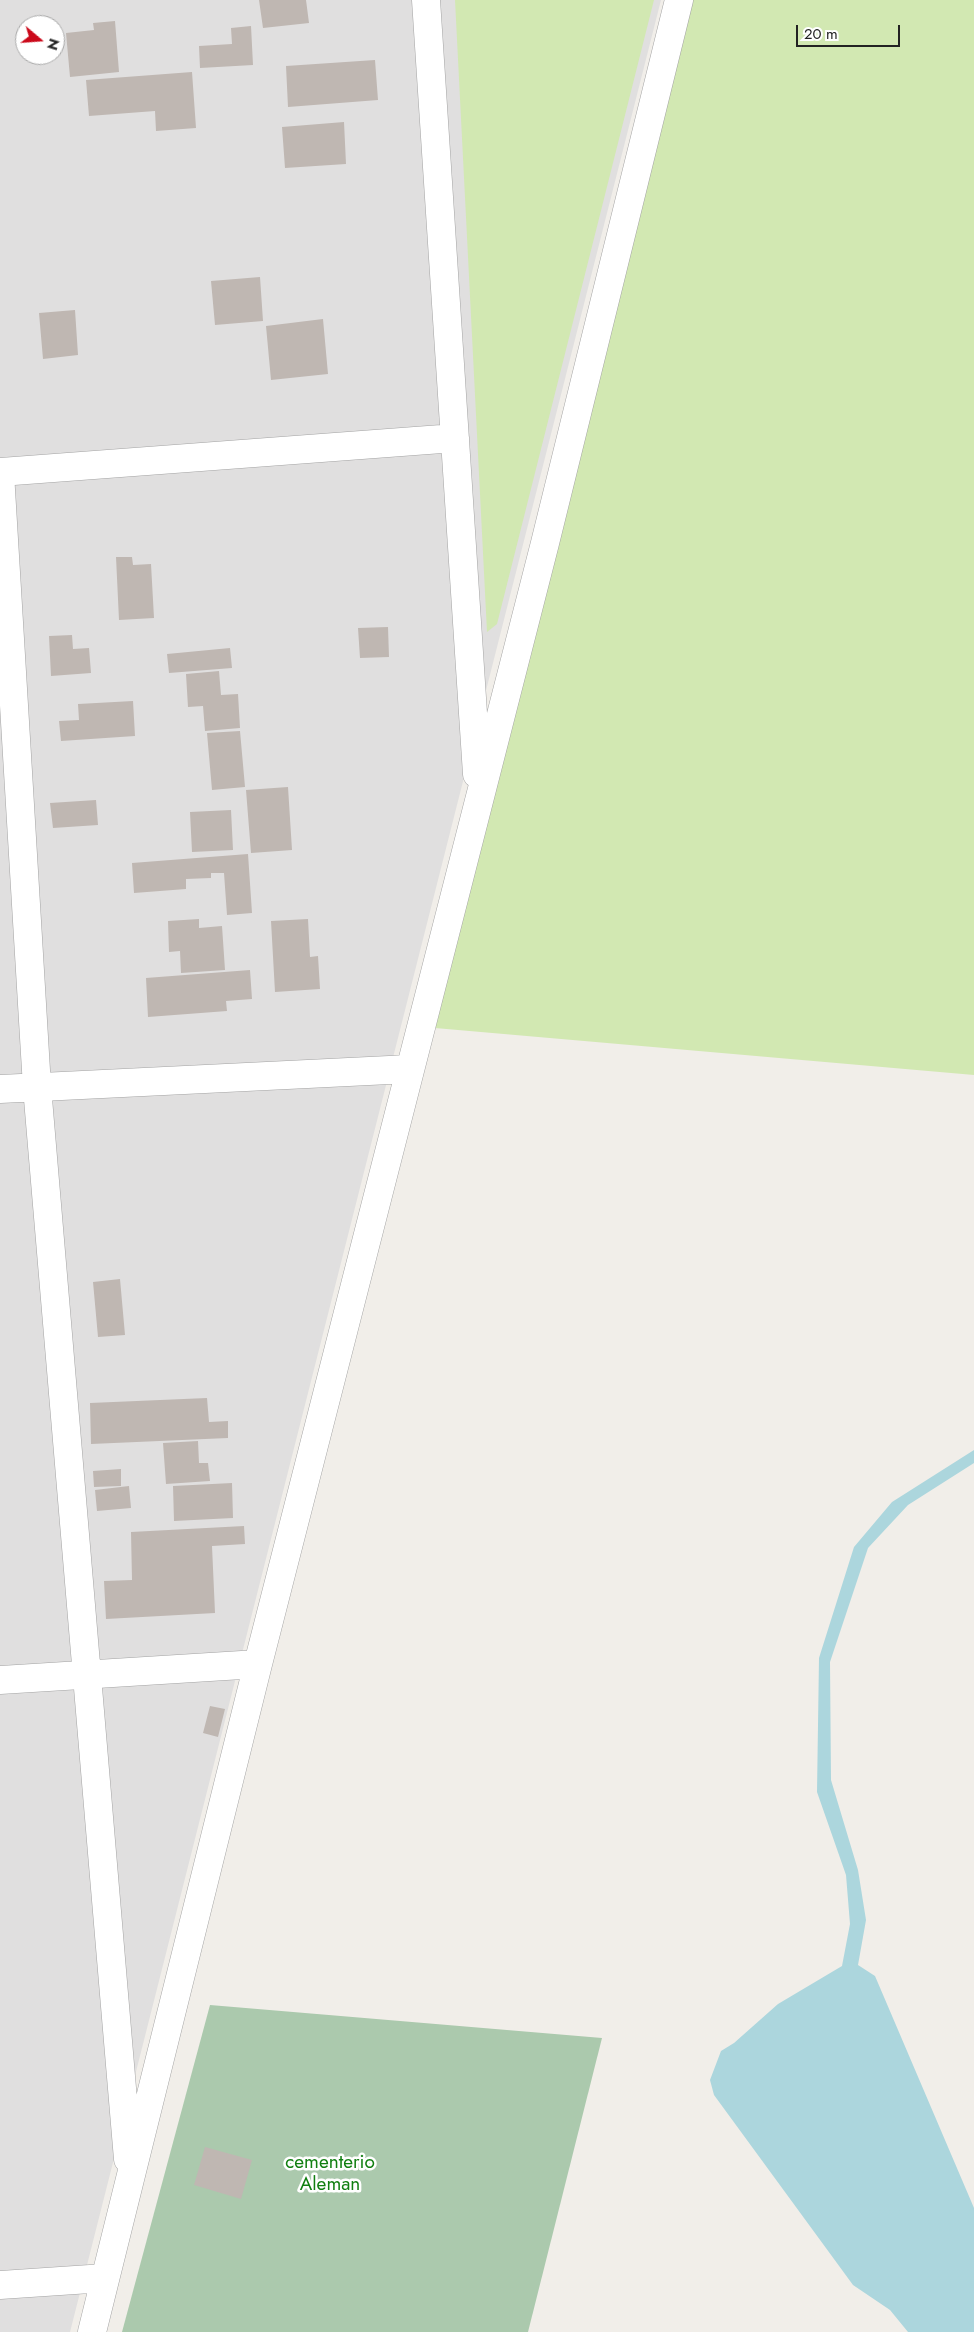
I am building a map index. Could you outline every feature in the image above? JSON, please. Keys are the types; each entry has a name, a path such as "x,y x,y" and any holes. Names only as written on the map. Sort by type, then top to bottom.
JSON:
{"street":[{"path":"426,0 478,798"},
{"path":"92,2332 258,1664 478,798 545,543 679,0"},
{"path":"130,2182 37,1087 0,473 455,438"},
{"path":"0,1089 410,1069"},
{"path":"0,1680 258,1664"},
{"path":"0,2285 105,2278"}],"shaded area":[{"path":"0,0 661,0 70,2332 0,2332"}],"green space":[{"path":"455,0 654,0 497,624 487,632"},
{"path":"693,0 974,0 974,1075 435,1028"},
{"name":"cementerio Aleman","path":"210,2005 602,2038 528,2332 122,2332"}],"water":[{"path":"974,1450 974,1463 908,1505 868,1548 830,1662 831,1780 858,1870 866,1920 858,1965 875,1976 974,2208 974,2332 908,2332 890,2310 853,2285 714,2095 710,2080 721,2051 734,2043 778,2004 842,1966 850,1924 846,1875 817,1792 819,1658 854,1547 892,1502"}],"building":[{"path":"259,0 306,0 309,23 263,28"},
{"path":"115,21 119,72 70,77 66,33 94,30 93,23"},
{"path":"251,26 253,65 200,68 199,46 232,44 231,28"},
{"path":"375,60 378,100 288,107 286,66"},
{"path":"192,72 196,128 156,131 155,111 89,116 86,80"},
{"path":"344,122 346,164 285,168 282,127"},
{"path":"260,277 263,321 215,325 211,281"},
{"path":"75,310 78,355 43,359 39,313"},
{"path":"323,319 328,374 271,380 266,326"},
{"path":"116,557 132,557 133,565 151,564 154,618 119,620"},
{"path":"388,627 389,657 360,658 358,628"},
{"path":"72,635 73,649 89,648 91,673 51,676 49,636"},
{"path":"230,648 232,668 169,673 167,654"},
{"path":"219,671 221,695 238,694 240,728 205,731 203,706 188,707 186,674"},
{"path":"133,701 135,736 61,741 59,721 79,720 78,704"},
{"path":"240,731 245,787 212,790 207,733"},
{"path":"288,787 292,850 251,853 246,790"},
{"path":"96,800 98,825 53,828 50,803"},
{"path":"231,810 233,850 192,852 190,812"},
{"path":"248,854 252,913 227,915 224,873 211,873 211,878 186,879 186,889 134,893 132,863"},
{"path":"199,919 199,928 222,926 225,970 181,973 180,951 169,952 168,921"},
{"path":"308,919 310,957 318,956 320,989 275,992 271,921"},
{"path":"250,970 252,999 226,1001 227,1011 148,1017 146,978"},
{"path":"120,1279 125,1335 98,1337 93,1282"},
{"path":"207,1398 209,1422 228,1421 228,1438 91,1444 90,1403"},
{"path":"198,1441 199,1463 208,1463 210,1481 166,1484 163,1443"},
{"path":"121,1469 121,1486 94,1487 93,1471"},
{"path":"232,1483 233,1518 174,1521 173,1486"},
{"path":"129,1486 131,1508 97,1511 95,1490"},
{"path":"244,1526 245,1544 212,1546 215,1613 106,1619 104,1581 132,1580 131,1532"},
{"path":"210,1706 225,1709 218,1737 203,1733"},
{"path":"205,2147 252,2160 241,2199 194,2185"}]}
